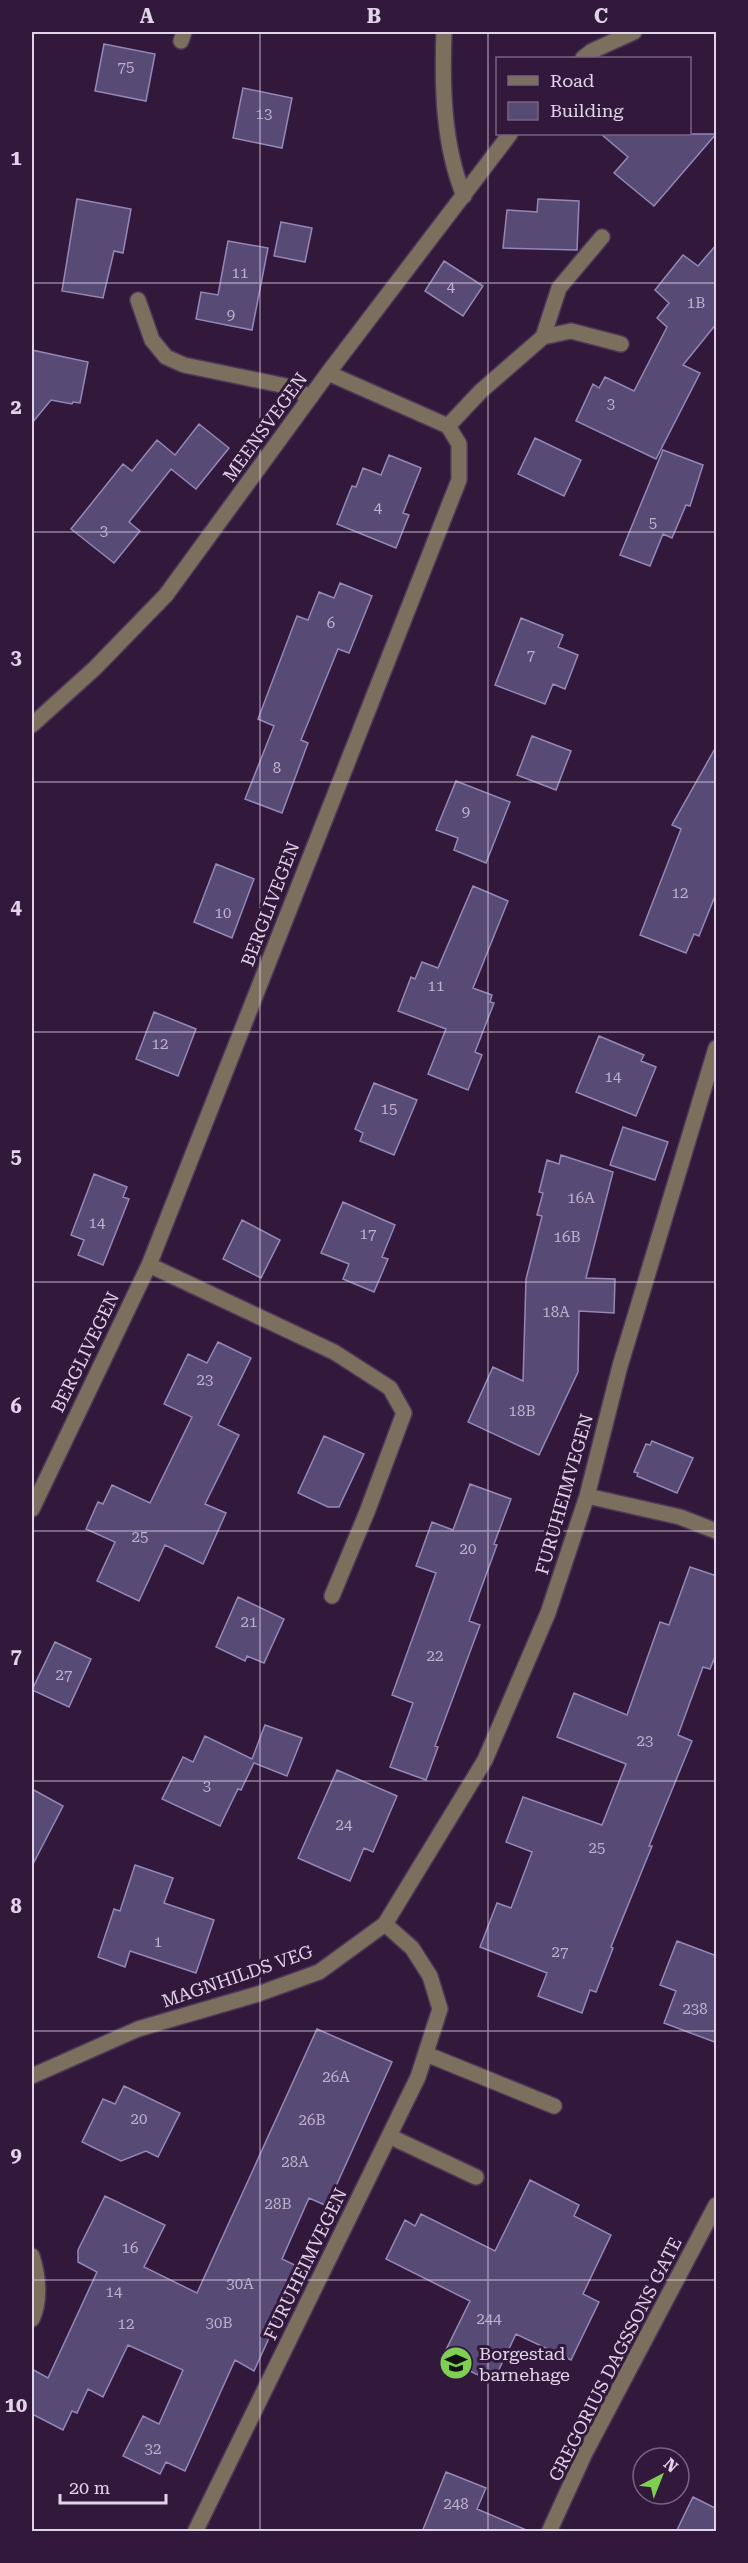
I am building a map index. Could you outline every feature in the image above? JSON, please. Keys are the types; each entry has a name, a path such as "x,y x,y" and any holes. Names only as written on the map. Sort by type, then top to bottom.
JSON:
{"street":[{"path":"444,32 446,111 453,168 464,196"},
{"path":"584,57 592,51 634,32"},
{"name":"MEENSVEGEN","path":"32,725 95,668 166,595 328,373 509,135"},
{"path":"328,373 448,426 481,391 543,337 559,288 602,237"},
{"path":"138,300 142,304 152,340 166,357 184,365 286,386 311,397"},
{"path":"543,337 571,332 621,344"},
{"name":"BERGLIVEGEN","path":"32,1509 149,1265 459,480 459,444 448,426"},
{"name":"FURUHEIMVEGEN","path":"195,2532 418,2077 440,2009 430,1976 412,1948 385,1924 485,1760 548,1613 587,1496 620,1366 717,1048"},
{"path":"149,1265 334,1352 390,1388 404,1413 367,1512 332,1596"},
{"path":"587,1496 680,1517 717,1531"},
{"name":"MAGNHILDS VEG","path":"32,2076 138,2029 258,1994 319,1972 385,1924"},
{"path":"426,2054 554,2106"},
{"path":"390,2136 476,2177"},
{"name":"GREGORIUS DAGSSONS GATE","path":"549,2532 585,2453 717,2205"},
{"path":"32,2256 38,2291 32,2319"}],"building":[{"path":"104,44 155,54 146,101 95,91"},
{"path":"243,88 292,98 282,148 233,138"},
{"path":"716,134 654,206 614,173 628,157 602,135"},
{"path":"77,199 131,209 123,253 114,251 103,298 62,291"},
{"path":"538,199 579,201 577,250 503,248 507,210 537,212"},
{"path":"281,222 312,228 305,262 274,256"},
{"path":"228,241 268,248 252,330 196,319 201,292 218,295"},
{"path":"717,244 717,323 683,365 700,373 656,459 576,421 593,384 599,388 605,377 634,391 667,327 657,318 669,303 655,290 683,255 698,266"},
{"path":"444,261 483,286 463,316 425,291"},
{"path":"32,350 88,362 80,403 73,402 72,404 51,400 32,423"},
{"path":"199,424 229,448 196,489 171,469 129,522 140,531 114,563 71,529 123,464 132,471 157,440 175,455"},
{"path":"535,438 581,460 564,496 518,474"},
{"path":"663,450 703,465 690,506 686,505 672,538 663,534 650,566 620,555"},
{"path":"389,455 421,468 403,513 409,515 396,548 337,524 352,486 356,487 363,468 381,475"},
{"path":"340,583 372,596 349,653 338,649 301,740 308,743 282,813 245,799 274,726 258,719 297,616 308,620 319,592 334,598"},
{"path":"521,618 563,635 558,647 578,655 565,689 553,684 545,704 495,685"},
{"path":"532,736 571,751 556,790 517,775"},
{"path":"717,745 717,891 699,936 694,934 686,953 640,935 681,829 672,825"},
{"path":"456,781 510,802 486,863 454,850 458,838 436,830"},
{"path":"216,864 254,879 232,938 194,922"},
{"path":"473,886 508,901 473,988 492,995 490,1002 494,1003 475,1052 482,1055 468,1090 428,1074 446,1029 398,1011 411,977 415,979 422,962 438,968"},
{"path":"154,1012 196,1029 178,1076 136,1059"},
{"path":"599,1036 644,1055 641,1061 656,1067 636,1116 576,1092"},
{"path":"374,1083 417,1100 394,1155 360,1141 363,1133 355,1129"},
{"path":"623,1127 668,1142 655,1180 610,1165"},
{"path":"561,1155 613,1172 586,1278 615,1279 614,1313 579,1311 578,1372 539,1455 468,1422 493,1367 523,1381 526,1279 542,1216 537,1215 543,1193 539,1192 547,1160 559,1164"},
{"path":"94,1174 127,1187 123,1197 129,1199 103,1265 78,1255 84,1240 71,1235"},
{"path":"343,1202 395,1225 382,1257 388,1259 374,1292 343,1279 349,1264 321,1253"},
{"path":"242,1220 280,1240 261,1278 223,1259"},
{"path":"218,1342 251,1358 218,1425 239,1435 205,1504 226,1513 203,1564 165,1545 139,1601 97,1581 115,1542 86,1529 98,1502 103,1504 112,1485 150,1503 192,1417 164,1404 188,1354 207,1363"},
{"path":"324,1436 364,1454 339,1507 328,1507 298,1493"},
{"path":"652,1441 693,1458 677,1493 637,1476 638,1473 634,1472 646,1444 650,1445"},
{"path":"470,1484 511,1499 469,1621 480,1625 435,1746 438,1747 426,1780 390,1767 413,1703 392,1695 436,1573 416,1566 432,1522 453,1530"},
{"path":"690,1567 717,1576 717,1652 710,1669 703,1667 678,1735 692,1741 649,1846 652,1846 611,1947 613,1948 596,1992 590,1990 582,2013 538,1996 547,1973 480,1947 497,1903 511,1908 532,1852 506,1842 523,1797 602,1825 626,1764 557,1737 574,1693 627,1715 660,1622 669,1625"},
{"path":"238,1597 284,1619 264,1663 247,1656 245,1661 216,1647"},
{"path":"55,1642 91,1659 69,1707 32,1690"},
{"path":"265,1725 302,1738 287,1776 254,1763 220,1826 162,1799 183,1757 193,1762 205,1736 252,1759"},
{"path":"337,1770 397,1796 373,1852 364,1848 350,1881 298,1858"},
{"path":"32,1789 63,1806 32,1866"},
{"path":"135,1865 173,1878 164,1903 214,1920 196,1973 130,1951 125,1967 98,1957 114,1909 120,1911"},
{"path":"677,1941 717,1956 717,2043 664,2023 676,1991 660,1985"},
{"path":"317,2029 392,2062 327,2206 309,2198 282,2259 301,2268 254,2371 235,2360 185,2471 166,2462 160,2474 123,2456 143,2416 159,2424 183,2370 128,2345 103,2397 88,2389 77,2413 72,2411 63,2430 32,2414 32,2369 48,2378 97,2272 78,2262 78,2250 105,2196 165,2225 144,2267 197,2293"},
{"path":"124,2086 180,2113 158,2157 146,2151 121,2161 82,2142 103,2099 115,2104"},
{"path":"530,2180 579,2205 574,2216 611,2235 583,2294 599,2302 571,2360 516,2334 493,2382 442,2358 470,2301 386,2259 405,2220 415,2226 421,2214 495,2251"},
{"path":"446,2472 486,2488 477,2509 531,2532 422,2532"},
{"path":"693,2497 717,2509 717,2532 676,2532 689,2506 691,2506"}],"place":[{"name":"Borgestad barnehage","path":"456,2363"}]}
